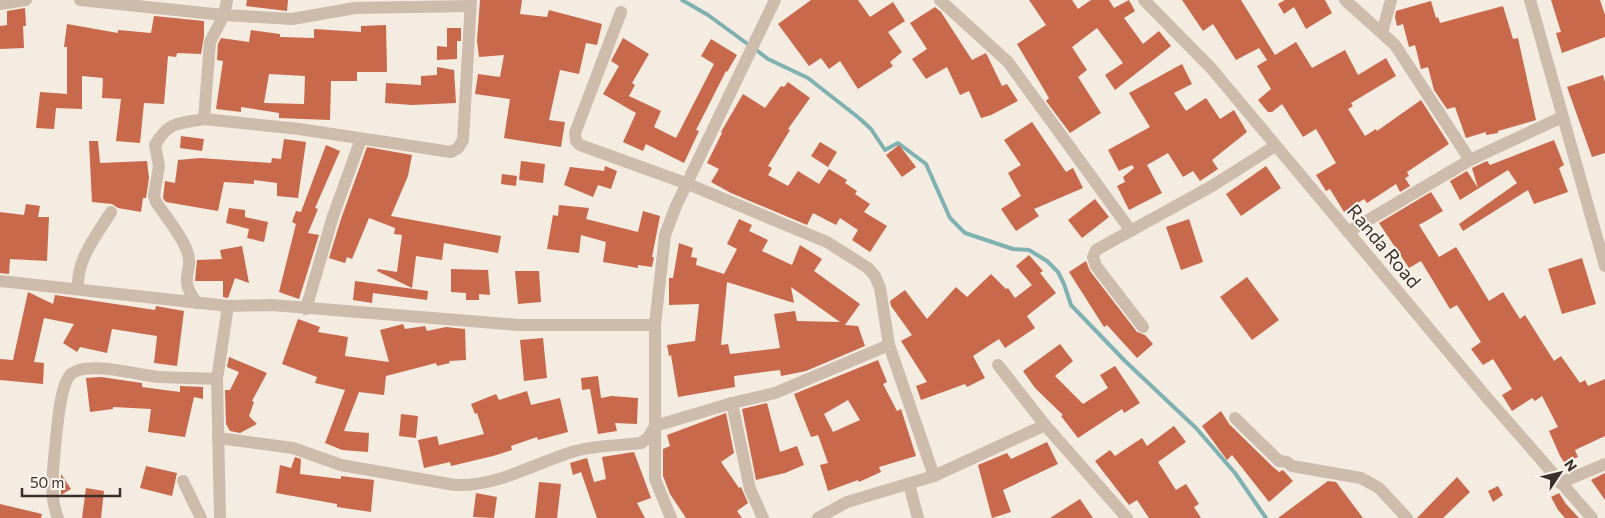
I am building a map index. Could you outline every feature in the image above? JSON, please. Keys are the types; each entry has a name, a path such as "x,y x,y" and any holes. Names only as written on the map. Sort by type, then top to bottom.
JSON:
{"street":[{"path":"0,4 26,0"},
{"path":"80,0 224,15 292,19 356,4 471,3 462,140 458,148 451,152 299,129 204,119 174,125 164,130 154,144 159,166 154,196 156,202 183,242 188,254 186,285 197,303"},
{"path":"204,119 210,42 224,15 227,0"},
{"path":"671,518 655,479 654,426 656,325 666,235 676,206 775,0"},
{"path":"940,0 1008,62 1131,231"},
{"name":"Randa Road","path":"1144,0 1211,68 1560,483 1592,518"},
{"path":"1345,0 1395,45 1470,160"},
{"path":"1382,33 1392,0"},
{"path":"1530,0 1605,266"},
{"path":"621,12 575,133 576,141 580,145 688,184 827,242 868,268 875,276 880,288 889,346 934,476"},
{"path":"1348,232 1470,160 1562,117"},
{"path":"306,309 333,216 361,139"},
{"path":"1143,327 1096,266 1093,257 1096,250 1212,186 1275,146"},
{"path":"78,289 77,279 83,258 111,212"},
{"path":"0,280 228,306 272,305 520,325 656,325"},
{"path":"220,518 217,379 228,306"},
{"path":"218,438 293,448 341,465 455,485 472,486 498,480 574,451 640,443 648,438 654,426 732,403 775,393 889,346"},
{"path":"998,366 1044,425 1126,518"},
{"path":"58,518 53,477 58,415 70,375 79,369 133,371 157,377 217,379"},
{"path":"732,403 750,489 763,518"},
{"path":"1235,418 1279,461 1287,462 1292,466 1361,478 1379,488 1407,518"},
{"path":"818,518 847,502 934,476 1044,425"},
{"path":"1560,483 1605,464"},
{"path":"183,480 201,518"},
{"path":"910,484 918,518"}],"building":[{"path":"247,0 288,0 287,11 246,6"},
{"path":"480,0 522,0 520,14 547,17 549,10 602,24 597,45 586,43 579,74 560,70 549,120 565,122 561,147 504,138 510,99 475,94 478,74 500,77 504,55 479,57 477,41"},
{"path":"811,0 858,0 870,17 893,2 905,21 888,32 902,52 890,62 893,66 858,89 840,61 829,69 821,58 809,66 778,24"},
{"path":"1029,0 1072,0 1078,9 1091,0 1109,0 1114,8 1129,0 1135,11 1124,18 1143,44 1159,31 1171,46 1115,90 1105,75 1123,63 1097,28 1072,47 1087,70 1078,77 1101,113 1070,133 1046,101 1049,98 1017,44 1046,25"},
{"path":"1182,0 1241,0 1275,55 1296,42 1312,68 1345,50 1358,75 1386,58 1396,76 1351,103 1353,106 1348,109 1365,136 1376,129 1377,131 1421,100 1449,144 1407,172 1409,176 1405,178 1410,186 1400,192 1396,184 1367,203 1364,199 1344,212 1330,189 1326,191 1316,175 1336,163 1316,129 1303,137 1282,104 1272,112 1268,112 1258,100 1271,89 1257,66 1267,60 1259,48 1236,60 1213,24 1203,31"},
{"path":"1285,0 1325,0 1332,13 1306,29 1294,7 1284,14 1278,4"},
{"path":"1551,0 1600,0 1605,15 1605,37 1562,53 1556,33 1561,32"},
{"path":"1431,1 1436,18 1438,17 1440,23 1503,6 1513,39 1518,38 1536,120 1498,131 1498,133 1486,135 1486,132 1466,138 1455,107 1447,109 1434,90 1428,67 1421,69 1415,45 1409,47 1403,24 1397,26 1396,11"},
{"path":"935,7 941,12 972,60 986,53 1002,86 1007,84 1018,101 981,118 969,91 960,95 947,67 926,79 912,59 927,49 910,23"},
{"path":"25,8 26,26 23,26 24,48 0,49 0,26 7,25 7,11"},
{"path":"154,16 204,21 204,36 201,54 177,53 176,57 168,56 164,104 144,103 140,143 116,141 121,99 102,98 103,78 82,76 82,109 56,108 54,129 36,128 40,92 67,94 67,47 64,47 67,24 118,33 118,30 151,33"},
{"path":"386,25 387,72 357,72 357,81 331,81 330,120 279,118 279,113 241,107 241,112 216,109 223,61 217,60 218,44 221,38 249,42 251,30 280,34 280,37 314,38 314,29 361,32 361,26","holes":["269,74 305,76 304,104 264,103"]},
{"path":"447,28 461,28 461,41 457,41 457,59 437,60 437,46 447,47"},
{"path":"623,38 649,54 632,83 635,85 629,96 661,111 654,127 676,138 714,64 701,56 711,39 737,55 726,71 696,130 699,131 684,163 646,144 643,151 623,142 636,113 603,94 619,66 611,61"},
{"path":"1182,64 1192,84 1174,93 1186,111 1206,98 1220,119 1234,110 1247,132 1212,160 1218,169 1200,181 1193,171 1183,177 1168,153 1147,165 1162,193 1129,210 1117,186 1125,182 1123,177 1134,168 1132,165 1119,171 1108,150 1150,127 1129,93"},
{"path":"437,67 454,70 456,103 412,105 385,103 386,83 421,85 421,76 437,75"},
{"path":"1603,75 1605,82 1605,153 1592,157 1567,87"},
{"path":"788,82 810,98 788,129 790,130 768,166 772,168 768,175 788,186 798,171 819,184 829,169 847,180 845,183 857,191 855,194 870,204 864,212 887,226 870,252 852,240 858,230 840,218 836,225 813,213 807,225 731,193 711,182 719,169 707,163 721,132 743,94 765,108 781,86 784,87"},
{"path":"1032,122 1066,172 1073,168 1083,188 1034,209 1039,216 1016,231 1001,209 1021,196 1008,173 1021,165 1004,140"},
{"path":"181,136 204,139 202,151 180,148"},
{"path":"284,139 306,142 298,198 277,196 277,183 254,180 254,184 224,182 218,211 166,202 163,198 165,181 175,183 178,160 200,158 271,163 272,158 281,159"},
{"path":"1554,140 1564,165 1559,168 1568,192 1534,204 1528,190 1463,231 1459,224 1517,183 1508,170 1460,200 1450,181 1467,171 1478,188 1472,168 1487,161 1490,165"},
{"path":"89,141 98,141 100,163 147,161 149,178 146,198 143,198 141,212 118,208 112,204 92,202"},
{"path":"820,142 837,152 828,167 811,156"},
{"path":"326,145 340,151 315,208 318,209 308,233 319,235 299,299 279,292 296,224 292,222 296,211 301,212"},
{"path":"899,145 916,167 902,177 886,155"},
{"path":"367,147 412,155 408,176 391,216 501,236 498,253 444,243 442,260 416,256 412,288 377,271 378,269 397,272 402,235 394,234 395,228 369,218 352,259 347,257 345,263 329,258"},
{"path":"521,161 545,164 543,183 519,180"},
{"path":"605,166 617,171 611,189 598,185 593,197 564,185 570,167 604,171"},
{"path":"1266,166 1281,188 1241,216 1226,194"},
{"path":"502,174 517,176 516,186 501,184"},
{"path":"1431,192 1443,211 1419,225 1439,257 1456,247 1489,301 1503,292 1520,319 1525,315 1554,361 1561,356 1580,383 1585,380 1588,386 1605,379 1605,436 1575,450 1578,457 1564,462 1560,456 1549,431 1558,427 1542,396 1535,401 1532,398 1512,411 1502,395 1512,389 1493,359 1483,365 1471,349 1481,342 1457,305 1450,309 1421,261 1409,268 1379,223"},
{"path":"1095,199 1109,217 1082,238 1068,220"},
{"path":"26,204 40,206 38,217 49,217 47,261 10,259 9,274 0,273 0,212 24,215"},
{"path":"559,205 589,208 586,219 638,232 643,211 660,216 652,257 654,257 652,267 638,265 638,268 603,262 606,242 581,235 579,253 547,249 553,215 558,216"},
{"path":"229,208 245,210 245,217 268,222 264,242 247,238 249,229 226,223"},
{"path":"739,219 752,225 749,231 768,240 762,251 792,265 800,245 822,259 814,271 860,304 845,325 858,326 865,346 806,371 781,376 780,370 734,376 735,387 678,397 671,355 669,356 667,345 695,341 699,304 669,305 669,278 673,278 679,243 693,248 691,257 697,258 696,265 724,274 737,249 727,244","holes":["727,282 794,303 791,287 840,322 797,321 795,311 774,314 780,348 730,354 728,344 721,345"]},
{"path":"1189,219 1203,262 1181,270 1166,227"},
{"path":"242,246 249,283 235,278 228,298 223,297 223,281 195,281 197,260 222,259 220,250"},
{"path":"1029,255 1043,271 1040,273 1056,293 1027,316 1035,328 1005,348 999,339 973,356 985,378 967,387 965,384 921,400 916,386 927,382 901,341 912,335 891,306 890,301 905,290 927,319 956,287 967,297 991,274 1006,289 1008,288 1015,298 1032,285 1016,266"},
{"path":"1582,258 1596,304 1562,314 1548,269"},
{"path":"1086,261 1090,271 1137,332 1145,335 1153,344 1137,358 1107,325 1104,327 1069,272"},
{"path":"451,269 488,270 490,295 479,294 479,300 466,300 466,293 451,292"},
{"path":"515,271 539,271 541,302 518,304"},
{"path":"1247,277 1279,320 1252,340 1220,297"},
{"path":"355,281 428,291 427,300 373,293 372,303 353,300"},
{"path":"28,292 53,304 55,295 155,310 156,306 184,311 177,366 154,363 157,336 112,329 107,353 80,347 77,352 63,343 74,324 44,318 34,362 44,363 43,384 0,380 0,359 13,360"},
{"path":"298,319 320,327 318,332 348,337 345,356 389,362 380,330 403,324 405,329 425,326 427,331 446,327 465,329 466,360 449,361 450,363 437,366 436,363 386,376 384,395 359,392 344,431 369,433 368,452 342,450 325,443 345,390 315,383 317,377 282,364"},
{"path":"543,338 547,378 524,381 520,340"},
{"path":"1060,344 1073,361 1055,376 1083,404 1108,388 1100,375 1115,366 1140,403 1124,413 1122,409 1078,438 1061,416 1063,415 1035,388 1023,371"},
{"path":"229,357 267,373 252,401 254,402 249,416 257,424 240,433 230,431 226,424 225,390 230,390 239,372 227,367"},
{"path":"878,360 887,382 883,384 897,411 901,409 916,456 879,467 881,472 859,482 858,480 828,491 820,465 828,463 818,435 811,437 794,394","holes":["848,400 860,420 833,432 824,414"]},
{"path":"598,376 601,398 612,396 638,398 637,424 615,423 617,431 598,434 590,389 582,390 581,378"},
{"path":"101,377 142,383 142,387 180,392 180,386 203,387 203,399 194,397 185,437 148,432 151,409 113,407 113,409 90,412 86,378"},
{"path":"527,391 531,405 560,398 568,432 538,440 537,437 511,446 512,450 493,456 451,466 450,462 424,468 418,440 437,436 439,445 484,434 477,413 475,414 471,404 496,394 499,400"},
{"path":"767,403 780,452 797,446 804,465 785,473 756,480 742,409"},
{"path":"1221,411 1229,424 1273,467 1279,472 1283,470 1293,481 1269,502 1232,455 1227,460 1202,426"},
{"path":"726,413 734,453 721,462 739,488 741,487 748,503 737,511 742,518 686,518 670,494 663,476 663,449 670,446 667,435"},
{"path":"401,414 418,416 416,438 399,436"},
{"path":"1174,426 1186,442 1158,462 1176,490 1186,484 1199,504 1194,507 1201,518 1149,518 1137,500 1129,505 1095,461 1110,450 1115,456 1142,438 1147,446"},
{"path":"1047,442 1058,464 1003,490 1011,512 992,518 978,465 1007,453 1011,459"},
{"path":"634,452 651,498 637,503 645,518 597,518 581,472 573,475 570,463 587,458 594,482 606,479 602,457"},
{"path":"295,457 301,459 300,474 341,479 341,476 374,480 371,512 337,507 337,504 276,493 280,465 291,468"},
{"path":"146,466 177,473 172,496 140,488"},
{"path":"1605,473 1605,500 1591,480"},
{"path":"61,474 71,489 61,495"},
{"path":"1457,477 1470,492 1443,518 1417,518"},
{"path":"1328,481 1336,482 1363,518 1278,518"},
{"path":"539,482 561,484 557,518 535,518"},
{"path":"1498,486 1503,495 1493,502 1488,491"},
{"path":"86,488 104,491 101,518 82,518"},
{"path":"476,493 497,497 494,518 473,517"},
{"path":"1559,493 1579,518 1565,518 1558,510 1551,497"},
{"path":"1080,499 1093,518 1050,518"},
{"path":"0,504 42,514 41,518 0,518"}],"waterway":[{"path":"682,0 708,15 749,45"},
{"path":"755,49 768,59 808,78 871,129 885,150 898,143 926,164 950,218 965,233 1013,249 1029,250 1047,261 1058,272 1071,305 1125,361 1196,428 1235,473 1266,518"}]}
